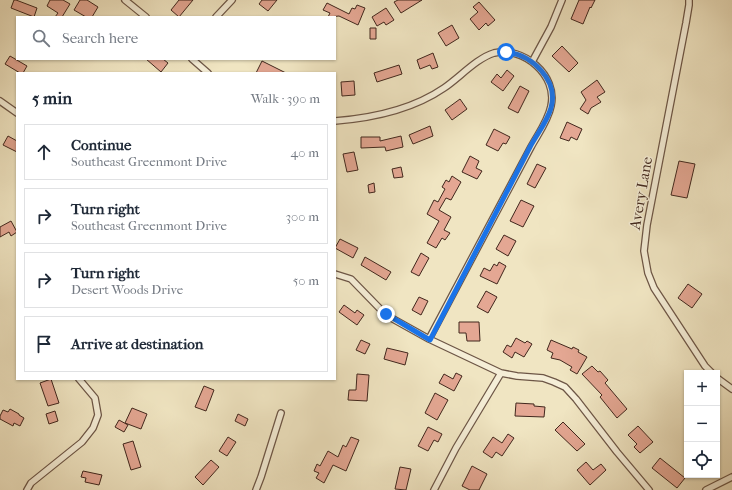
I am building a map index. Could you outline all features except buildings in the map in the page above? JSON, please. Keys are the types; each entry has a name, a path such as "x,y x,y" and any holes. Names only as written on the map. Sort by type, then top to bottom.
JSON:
{"street":[{"path":"125,0 145,16"},
{"path":"217,16 232,0"},
{"path":"532,62 551,27 562,0"},
{"name":"Avery Lane","path":"689,0 686,23 647,225 644,251 648,273 654,288 709,370"},
{"path":"336,121 379,115 412,106 445,88 480,60 494,53 500,52 522,56 532,62 543,73 552,92 552,102 549,113 430,340"},
{"path":"193,60 207,72"},
{"path":"0,101 16,112"},
{"path":"336,274 351,279 386,314 430,340 501,373 543,378 565,387 649,490"},
{"path":"434,490 456,448 501,373"},
{"path":"27,490 31,483 82,442 93,428 98,415 95,398 80,380"},
{"path":"720,380 732,389"},
{"path":"256,490 281,413"},
{"path":"706,490 732,477"}],"route":[{"path":"386,314 430,340 530,147 547,118 552,102 552,92 543,73 528,59 517,54 506,52"}]}
